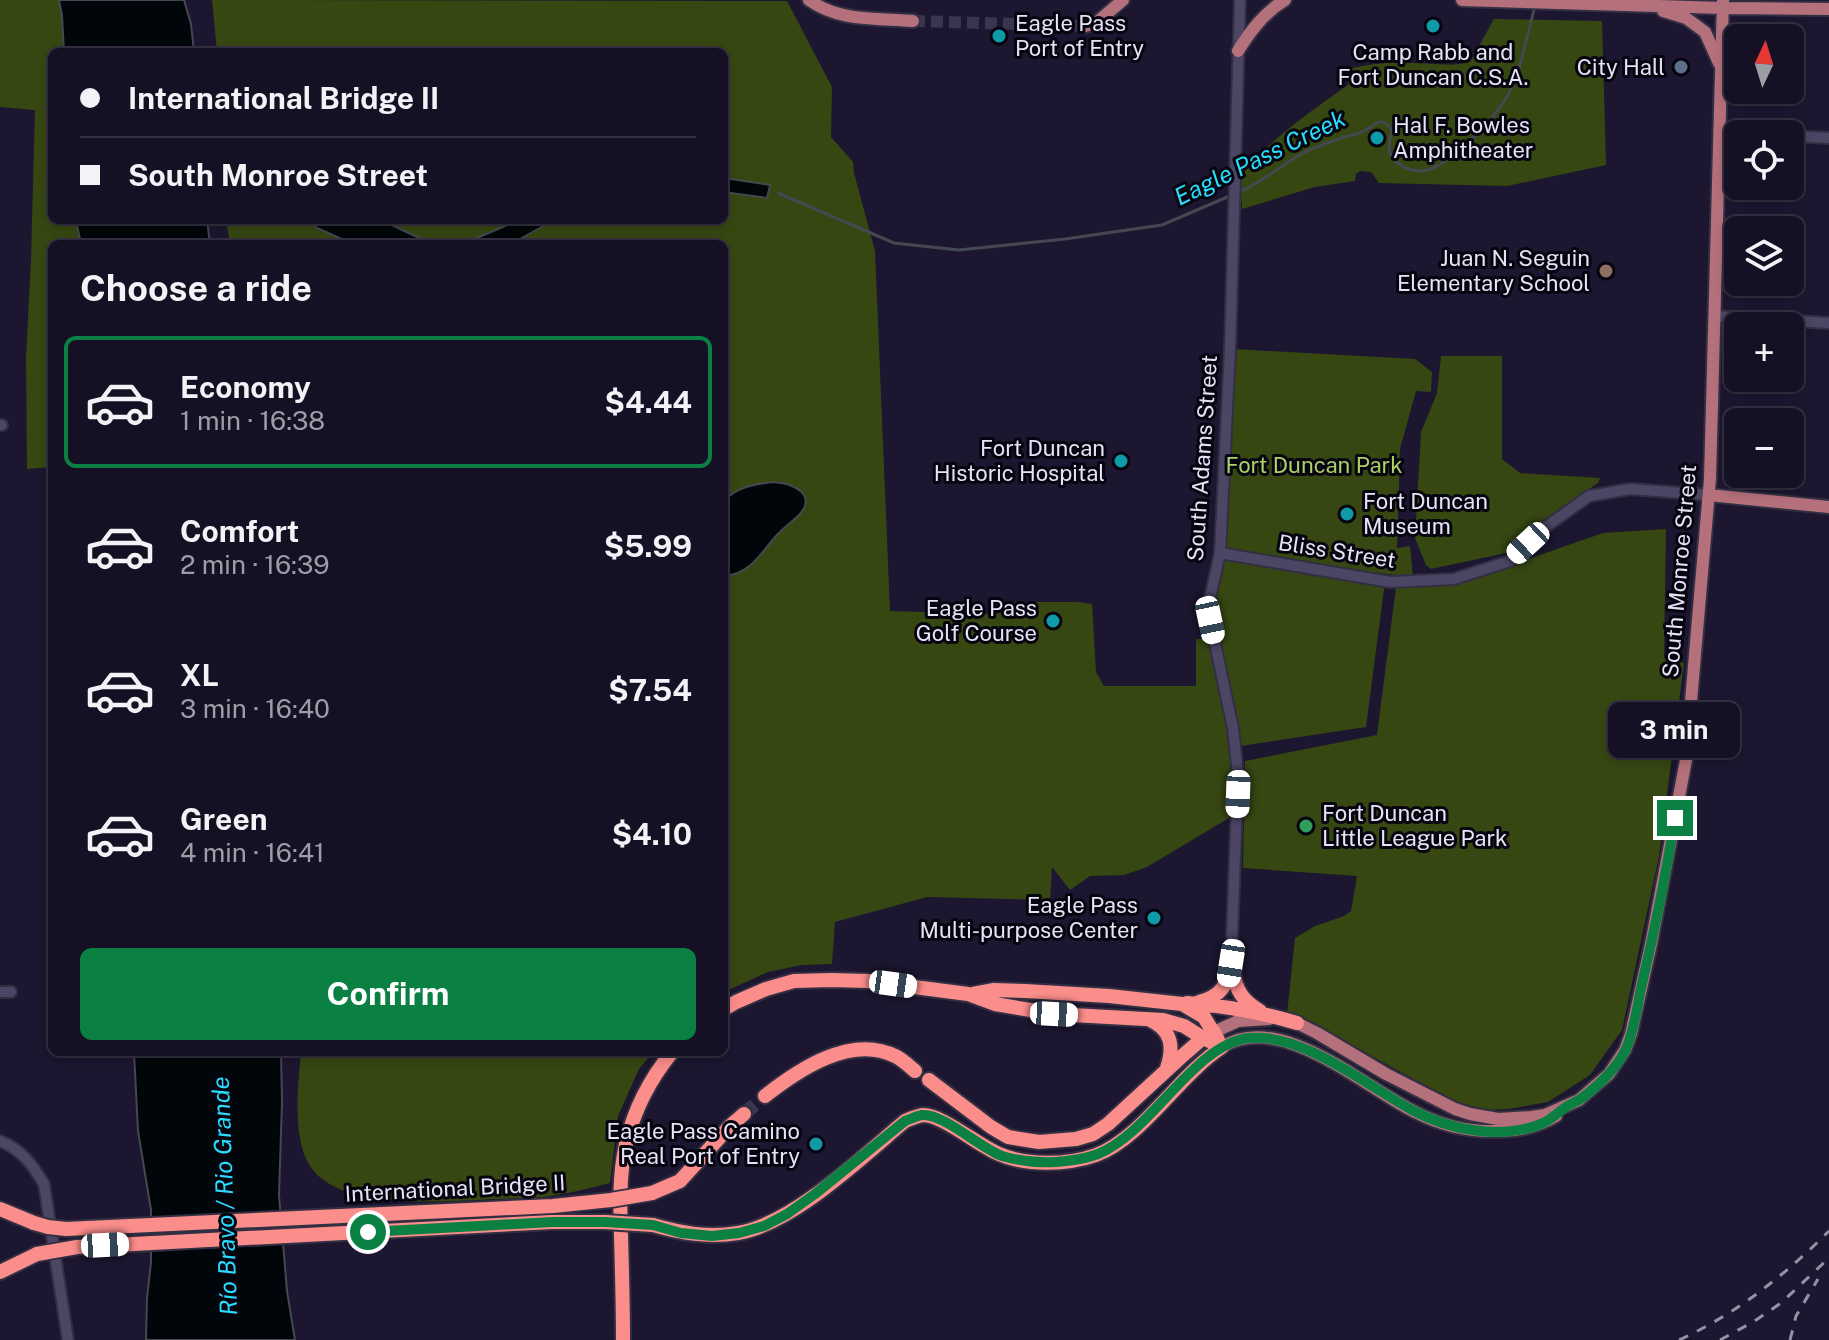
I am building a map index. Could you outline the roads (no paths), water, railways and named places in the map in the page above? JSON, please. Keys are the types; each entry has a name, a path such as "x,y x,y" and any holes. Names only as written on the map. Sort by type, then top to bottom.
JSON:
{"highway":[{"path":"1191,1003 1204,1001 1219,993 1229,980 1231,963"},
{"path":"1231,963 1240,996 1262,1013"},
{"path":"728,1007 766,989 794,981 868,981 968,994 995,1004 1054,1014 1163,1020 1208,1035 1222,1047 1198,1066 1135,1128 1097,1155 1053,1162 1017,1159 1021,1140"},
{"path":"968,994 994,990 1025,991 1191,1003 1262,1013 1297,1023"},
{"path":"929,1080 1008,1137 1058,1142 1093,1134 1208,1035 1208,1021 1198,1012 1173,1002"},
{"path":"1146,1018 1166,1030 1170,1039 1172,1056 1167,1070"},
{"path":"765,1096 806,1067 853,1051 876,1050 895,1056 915,1071"},
{"path":"623,1340 621,1212 625,1146 645,1091 669,1056"},
{"name":"International Bridge II","path":"0,1209 34,1223 66,1229 553,1206 652,1193 680,1181 744,1114"},
{"name":"International Bridge II","path":"0,1272 37,1254 77,1247 552,1222 653,1225 681,1233 712,1236 739,1233 764,1226 787,1214 905,1121 922,1115 936,1117 979,1144 1017,1159"}],"main road":[{"path":"809,0 843,16 913,21"},
{"path":"1085,26 1096,23 1123,0"},
{"path":"1238,51 1253,27 1285,0"},
{"path":"1462,0 1829,9"},
{"name":"South Monroe Street","path":"1567,1106 1579,1100 1609,1074 1625,1050 1654,930 1686,760 1709,495 1723,4"},
{"path":"1649,6 1686,18 1705,32 1721,67"},
{"path":"1709,495 1829,507"},
{"path":"1208,1035 1238,1021 1279,1019 1297,1023 1386,1074 1470,1114 1498,1119 1531,1117 1567,1106"},
{"path":"1222,1047 1231,1042 1261,1037 1291,1043 1414,1111 1468,1129 1486,1132 1525,1129 1555,1117 1567,1106"}],"street":[{"name":"South Adams Street","path":"1231,963 1238,775 1233,728 1210,620 1210,598 1220,553 1230,349 1240,0"},
{"path":"1718,131 1724,131"},
{"path":"1804,137 1829,138"},
{"path":"1715,316 1829,323"},
{"name":"Bliss Street","path":"1220,553 1390,582 1454,579 1510,561 1547,526 1589,496 1630,489 1709,495"},
{"path":"0,1141 19,1150 31,1162 44,1184 68,1340"}],"water":[{"path":"59,0 184,0 194,48 64,48"},
{"path":"728,179 770,185 767,198 728,193"},
{"path":"77,224 208,224 210,240 80,240"},
{"path":"312,224 390,224 424,240 344,240"},
{"path":"510,224 547,224 518,240 472,240"},
{"path":"773,482 794,487 804,495 804,507 748,567 728,575 728,497 734,492"},
{"name":"Río Bravo / Rio Grande","path":"134,1056 281,1056 279,1195 287,1291 295,1340 146,1340 151,1210 138,1131"}],"waterway":[{"name":"Eagle Pass Creek","path":"1239,192 1303,153 1362,132 1378,122 1385,122 1392,131 1390,152 1400,165 1421,171 1442,163 1476,135 1508,95 1518,71 1535,7"},
{"name":"Eagle Pass Creek","path":"778,193 894,243 959,250 1162,225 1232,195"}],"tunnel":[{"path":"913,21 1085,26"},
{"path":"744,1114 765,1096"}],"railway":[{"path":"1679,1340 1759,1292 1829,1231"},
{"path":"1720,1340 1781,1303 1829,1258"},
{"path":"1790,1340 1796,1316 1818,1279"}],"place":[{"name":"Camp Rabb and Fort Duncan C.S.A.","path":"1433,26"},
{"name":"Eagle Pass Port of Entry","path":"999,36"},
{"name":"City Hall","path":"1681,67"},
{"name":"Hal F. Bowles Amphitheater","path":"1377,138"},
{"name":"Juan N. Seguin Elementary School","path":"1606,271"},
{"name":"Fort Duncan Historic Hospital","path":"1121,461"},
{"name":"Fort Duncan Museum","path":"1347,514"},
{"name":"Eagle Pass Golf Course","path":"1053,621"},
{"name":"Fort Duncan Little League Park","path":"1306,826"},
{"name":"Eagle Pass Multi-purpose Center","path":"1154,918"},
{"name":"Eagle Pass Camino Real Port of Entry","path":"816,1144"}],"park label":[{"name":"Fort Duncan Park","path":"1314,465"}]}
